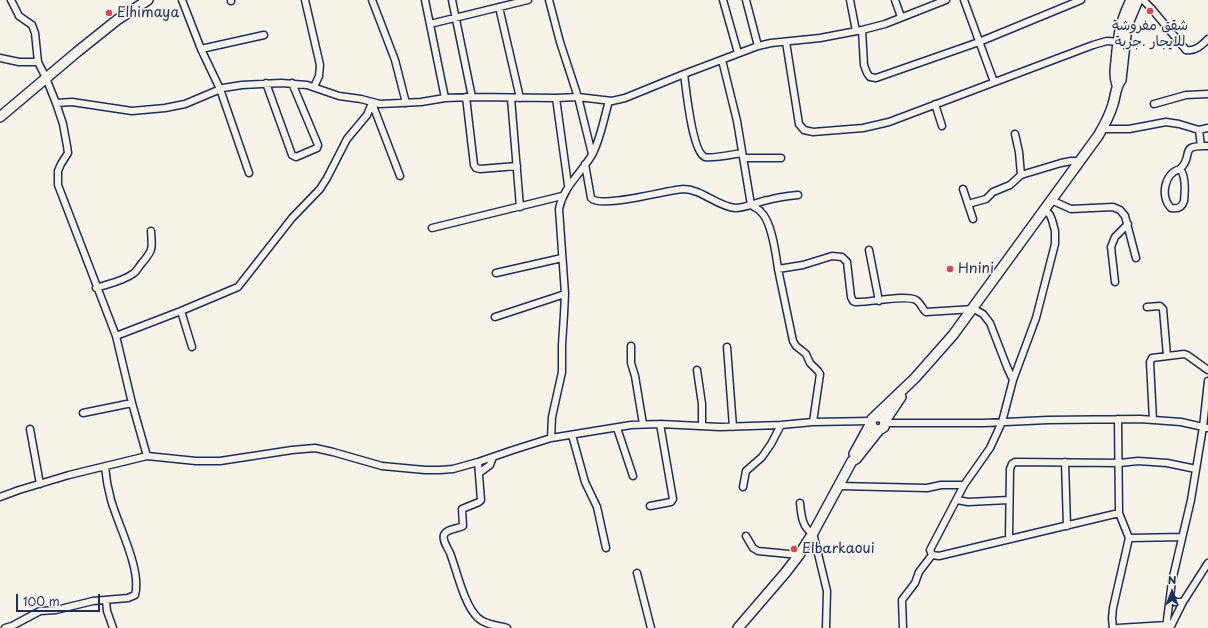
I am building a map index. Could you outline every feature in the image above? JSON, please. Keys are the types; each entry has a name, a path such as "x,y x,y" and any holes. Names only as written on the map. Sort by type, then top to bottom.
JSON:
{"main road":[{"path":"0,117 117,20 148,0"},
{"path":"1121,43 1122,20 1131,0"},
{"path":"742,626 799,555 813,533 873,420 943,348 974,309 1102,129 1113,103 1117,85 1115,75 1121,43 1128,21 1138,0"},
{"path":"852,462 856,459 883,424 900,399 906,387"},
{"path":"873,420 880,416 883,424"}],"street":[{"path":"11,0 19,16 32,25 35,33 38,62 46,78 63,124 68,150 58,171 58,185 96,288 116,336 132,403 147,456"},
{"path":"182,0 201,49 220,89 249,173"},
{"path":"305,0 320,65 319,76 314,87"},
{"path":"372,0 396,60 406,103"},
{"path":"425,0 445,98"},
{"path":"452,0 469,97 474,165 476,168 485,169 517,166"},
{"path":"430,24 456,19 499,7 509,2 528,0"},
{"path":"550,0 560,42 578,97 592,154"},
{"path":"723,0 738,53"},
{"path":"746,0 758,46"},
{"path":"850,0 856,31"},
{"path":"895,0 900,17"},
{"path":"56,103 72,102 132,110 165,108 185,104 220,89 266,83 292,83 314,87 339,96 361,99 380,104 421,102 445,98 469,97 578,97 609,102 625,98 758,46 820,38 862,30 885,24 946,0"},
{"path":"964,0 994,82"},
{"path":"862,30 865,70 869,76 880,78 979,42 1081,0"},
{"path":"1143,0 1186,50 1192,51 1208,39"},
{"path":"499,7 520,98"},
{"path":"201,49 264,35"},
{"path":"786,42 799,124 804,130 814,132 875,126 1094,45 1107,41 1121,43"},
{"path":"0,58 19,62 38,62"},
{"path":"722,60 737,121 751,205 761,211 764,215 773,241 793,341 796,346 806,354 810,363 820,374 813,422"},
{"path":"684,74 693,131 697,148 701,154 708,157 743,156 781,158"},
{"path":"266,83 292,155 296,157 318,147 292,83"},
{"path":"1154,104 1186,95 1208,94"},
{"path":"511,98 520,206"},
{"path":"556,98 568,185"},
{"path":"551,438 552,417 562,372 565,294 559,214 562,196 568,185 592,154 609,102"},
{"path":"372,103 400,176"},
{"path":"116,336 234,289 241,284 292,218 320,189 347,140 367,115 372,103"},
{"path":"935,104 942,126"},
{"path":"1102,129 1129,129 1166,122 1199,130 1208,128"},
{"path":"1180,169 1182,170 1183,176 1184,201 1183,205 1178,208 1171,208 1167,205 1165,198 1166,182 1172,172 1180,169 1184,165 1189,149 1192,146 1205,146 1199,130"},
{"path":"1015,134 1019,152 1021,175"},
{"path":"968,204 986,199 993,192 1010,185 1021,175 1061,163 1080,161"},
{"path":"585,164 590,194 592,200 596,201 606,202 680,189 688,189 728,206 738,208 769,199 798,195"},
{"path":"963,189 973,219"},
{"path":"432,228 562,196"},
{"path":"1052,200 1071,209 1117,208 1125,216 1136,258"},
{"path":"932,555 930,550 964,486 990,448 1002,422 1013,380 1036,318 1056,237 1050,215 1044,210"},
{"path":"1115,282 1111,247 1115,238 1128,224"},
{"path":"96,288 128,276 136,271 150,255 152,248 151,231"},
{"path":"868,250 879,301"},
{"path":"778,269 809,263 832,256 839,256 847,262 850,293 853,301 859,302 910,299 918,302 925,312 930,313 974,309 983,314 990,323 1013,380"},
{"path":"496,273 562,258"},
{"path":"495,317 565,294"},
{"path":"1147,307 1160,306 1163,309 1167,356"},
{"path":"181,311 192,347"},
{"path":"631,346 631,363 636,382 643,424"},
{"path":"728,348 733,427"},
{"path":"1153,420 1150,362 1152,358 1179,354 1187,355 1208,370"},
{"path":"697,370 702,404 702,426"},
{"path":"1169,627 1170,597 1206,427 1208,381"},
{"path":"83,413 132,403"},
{"path":"1113,628 1112,618 1129,538 1119,513 1120,463 1118,419"},
{"path":"883,424 1118,419 1186,423 1206,427"},
{"path":"0,497 40,484 147,456 196,461 220,461 315,448 374,464 425,470 453,469 551,438 643,424 733,427 873,420"},
{"path":"650,506 671,502 673,498 660,424"},
{"path":"743,487 746,471 762,457 781,425"},
{"path":"617,428 633,476"},
{"path":"30,429 40,484"},
{"path":"572,435 585,482 596,507 606,548"},
{"path":"479,473 490,465 493,457"},
{"path":"1009,538 1010,469 1012,464 1015,462 1120,463 1138,461 1167,463 1196,469"},
{"path":"478,462 481,500 462,509 463,526 447,532 444,536 444,540 450,552 458,578 474,613 479,619 489,624 506,628"},
{"path":"1065,462 1067,526"},
{"path":"5,628 12,627 40,611 56,610 93,601 128,598 135,595 137,588 133,565 111,501 105,467"},
{"path":"839,486 927,488 941,485 964,486"},
{"path":"957,500 968,502 1009,500"},
{"path":"800,503 804,524 809,531 813,533 827,591 826,628"},
{"path":"932,555 939,556 1009,538 1119,513"},
{"path":"746,536 753,548 758,551 799,555"},
{"path":"1129,538 1182,537"},
{"path":"903,628 902,600 915,583 919,572 932,555"},
{"path":"1169,627 1208,563"},
{"path":"637,573 651,628"},
{"path":"1170,597 1175,602 1183,602"},
{"path":"106,600 107,611 113,628"},
{"path":"1118,628 1169,627"}],"place":[{"name":"شقق مفروشة للايجار .جربة","path":"1150,11"},
{"name":"Elhimaya","path":"109,13"},
{"name":"Hnini","path":"950,269"},
{"name":"Elbarkaoui","path":"794,549"}]}
